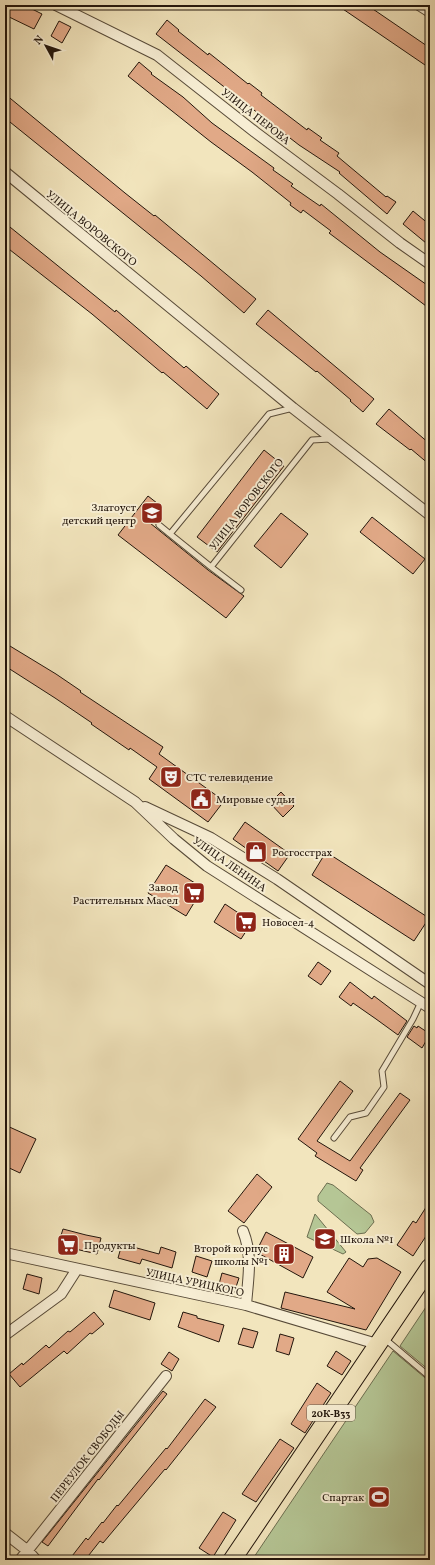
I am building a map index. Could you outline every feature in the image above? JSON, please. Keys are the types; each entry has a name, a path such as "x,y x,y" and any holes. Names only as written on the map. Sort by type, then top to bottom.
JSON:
{"main road":[{"name":"20К-В33","path":"232,1560 430,1267"}],"street":[{"name":"УЛИЦА ПЕРОВА","path":"56,5 158,55 255,132 338,194 400,243 430,264"},
{"path":"419,5 430,12"},
{"name":"УЛИЦА ВОРОВСКОГО","path":"5,172 293,408 430,515"},
{"name":"УЛИЦА ЛЕНИНА","path":"6,718 135,802 174,839 207,866 430,1008"},
{"path":"135,802 211,838 290,888 430,984"},
{"path":"243,1231 247,1241 250,1259 246,1305"},
{"name":"УЛИЦА УРИЦКОГО","path":"5,1253 246,1305 380,1340"},
{"path":"5,1335 61,1294 77,1269"},
{"name":"ПЕРЕУЛОК СВОБОДЫ","path":"20,1560 166,1376"},
{"path":"5,1533 28,1551 36,1560"}],"lane":[{"path":"170,534 269,414 293,408"},
{"name":"УЛИЦА ВОРОВСКОГО","path":"159,525 211,567 312,440 332,439"},
{"path":"211,567 241,590"},
{"path":"334,1138 350,1117 366,1113 384,1087 382,1071 413,1019 421,1002"},
{"path":"380,1340 430,1378"}],"green space":[{"path":"327,1183 333,1185 371,1215 374,1222 365,1233 357,1234 318,1201 318,1196"},
{"path":"315,1214 346,1252 343,1254 307,1237"},
{"path":"430,1301 430,1371 400,1346"},
{"path":"393,1351 430,1382 430,1560 252,1560"}],"building":[{"path":"5,5 24,5 42,14 34,29 5,15"},
{"path":"337,5 367,5 430,48 430,58 425,65"},
{"path":"167,20 179,30 178,31 208,55 209,53 248,84 249,83 262,93 261,95 307,130 308,128 322,138 320,140 339,153 337,156 386,197 387,196 396,202 387,214 339,173 340,172 299,145 156,34"},
{"path":"59,21 71,27 62,43 51,36"},
{"path":"139,62 152,73 151,74 183,97 212,123 274,168 273,170 293,184 291,186 320,206 321,204 380,252 430,287 430,309 329,233 331,231 303,210 301,213 290,205 291,203 128,76"},
{"path":"5,94 256,299 244,313 201,276 5,118"},
{"path":"413,211 430,225 430,238 426,243 403,224"},
{"path":"5,223 115,312 116,310 184,368 186,366 219,394 207,409 92,314 5,246"},
{"path":"268,310 374,399 363,412 317,371 316,372 256,324"},
{"path":"389,409 430,444 430,465 411,449 410,450 376,424"},
{"path":"264,450 284,466 217,552 197,537"},
{"path":"148,496 162,507 150,523 208,570 244,596 226,618 118,535"},
{"path":"281,513 308,534 281,568 254,546"},
{"path":"372,517 425,559 413,574 360,532"},
{"path":"5,643 56,674 81,691 80,692 163,747 159,754 224,801 208,822 149,779 157,767 130,748 129,750 91,724 92,723 5,666"},
{"path":"281,792 294,806 283,817 270,803"},
{"path":"245,822 290,854 278,871 233,839"},
{"path":"326,852 429,918 414,941 312,875"},
{"path":"166,865 203,888 186,916 148,893"},
{"path":"225,904 252,922 241,939 214,922"},
{"path":"318,962 331,971 321,985 308,976"},
{"path":"350,982 372,999 374,996 407,1021 398,1035 353,1003 351,1006 339,997"},
{"path":"414,1026 417,1028 418,1026 430,1034 422,1048 407,1037"},
{"path":"340,1081 353,1091 317,1141 350,1161 400,1093 410,1100 360,1168 363,1170 356,1181 315,1156 317,1153 298,1139"},
{"path":"5,1125 36,1139 20,1173 5,1166"},
{"path":"257,1174 272,1187 244,1223 228,1211"},
{"path":"430,1201 430,1230 413,1256 397,1245 413,1221 416,1223"},
{"path":"63,1229 101,1238 97,1254 58,1245"},
{"name":"Второй корпус школы №1","path":"266,1232 313,1257 303,1278 256,1252"},
{"path":"122,1244 159,1254 161,1247 176,1252 172,1268 142,1259 140,1264 118,1258"},
{"path":"196,1256 212,1261 207,1277 192,1272"},
{"path":"349,1258 363,1267 368,1259 377,1258 401,1272 366,1330 281,1308 285,1292 355,1309 327,1292"},
{"path":"222,1273 239,1278 234,1293 218,1288"},
{"path":"27,1274 42,1278 39,1294 23,1289"},
{"path":"114,1290 155,1303 150,1320 109,1307"},
{"path":"94,1312 104,1324 92,1334 90,1333 67,1354 64,1351 20,1387 9,1374 22,1363 23,1365 46,1345 49,1348 68,1331 70,1332"},
{"path":"183,1312 197,1316 197,1318 224,1325 219,1342 178,1327"},
{"path":"243,1328 258,1332 253,1348 238,1344"},
{"path":"280,1334 294,1338 289,1355 276,1351"},
{"path":"336,1351 351,1361 342,1375 327,1366"},
{"path":"169,1352 179,1359 172,1371 161,1364"},
{"path":"317,1383 331,1393 305,1433 291,1424"},
{"path":"163,1391 167,1394 99,1480 98,1479 48,1546 42,1542"},
{"path":"205,1399 216,1407 166,1470 165,1469 103,1543 100,1541 85,1560 69,1560 86,1538 88,1540 166,1448 167,1449"},
{"path":"280,1439 294,1448 256,1502 242,1494"},
{"path":"223,1512 236,1520 213,1557 199,1548"}],"place":[{"name":"Златоуст детский центр","path":"152,513"},
{"name":"СТС телевидение","path":"171,777"},
{"name":"Мировые судьи","path":"201,799"},
{"name":"Росгосстрах","path":"256,852"},
{"name":"Завод Растительных Масел","path":"194,893"},
{"name":"Новосел-4","path":"246,922"},
{"name":"Школа №1","path":"325,1239"},
{"name":"Продукты","path":"68,1245"},
{"name":"Второй корпус школы №1","path":"284,1254"},
{"name":"Спартак","path":"379,1497"}]}
